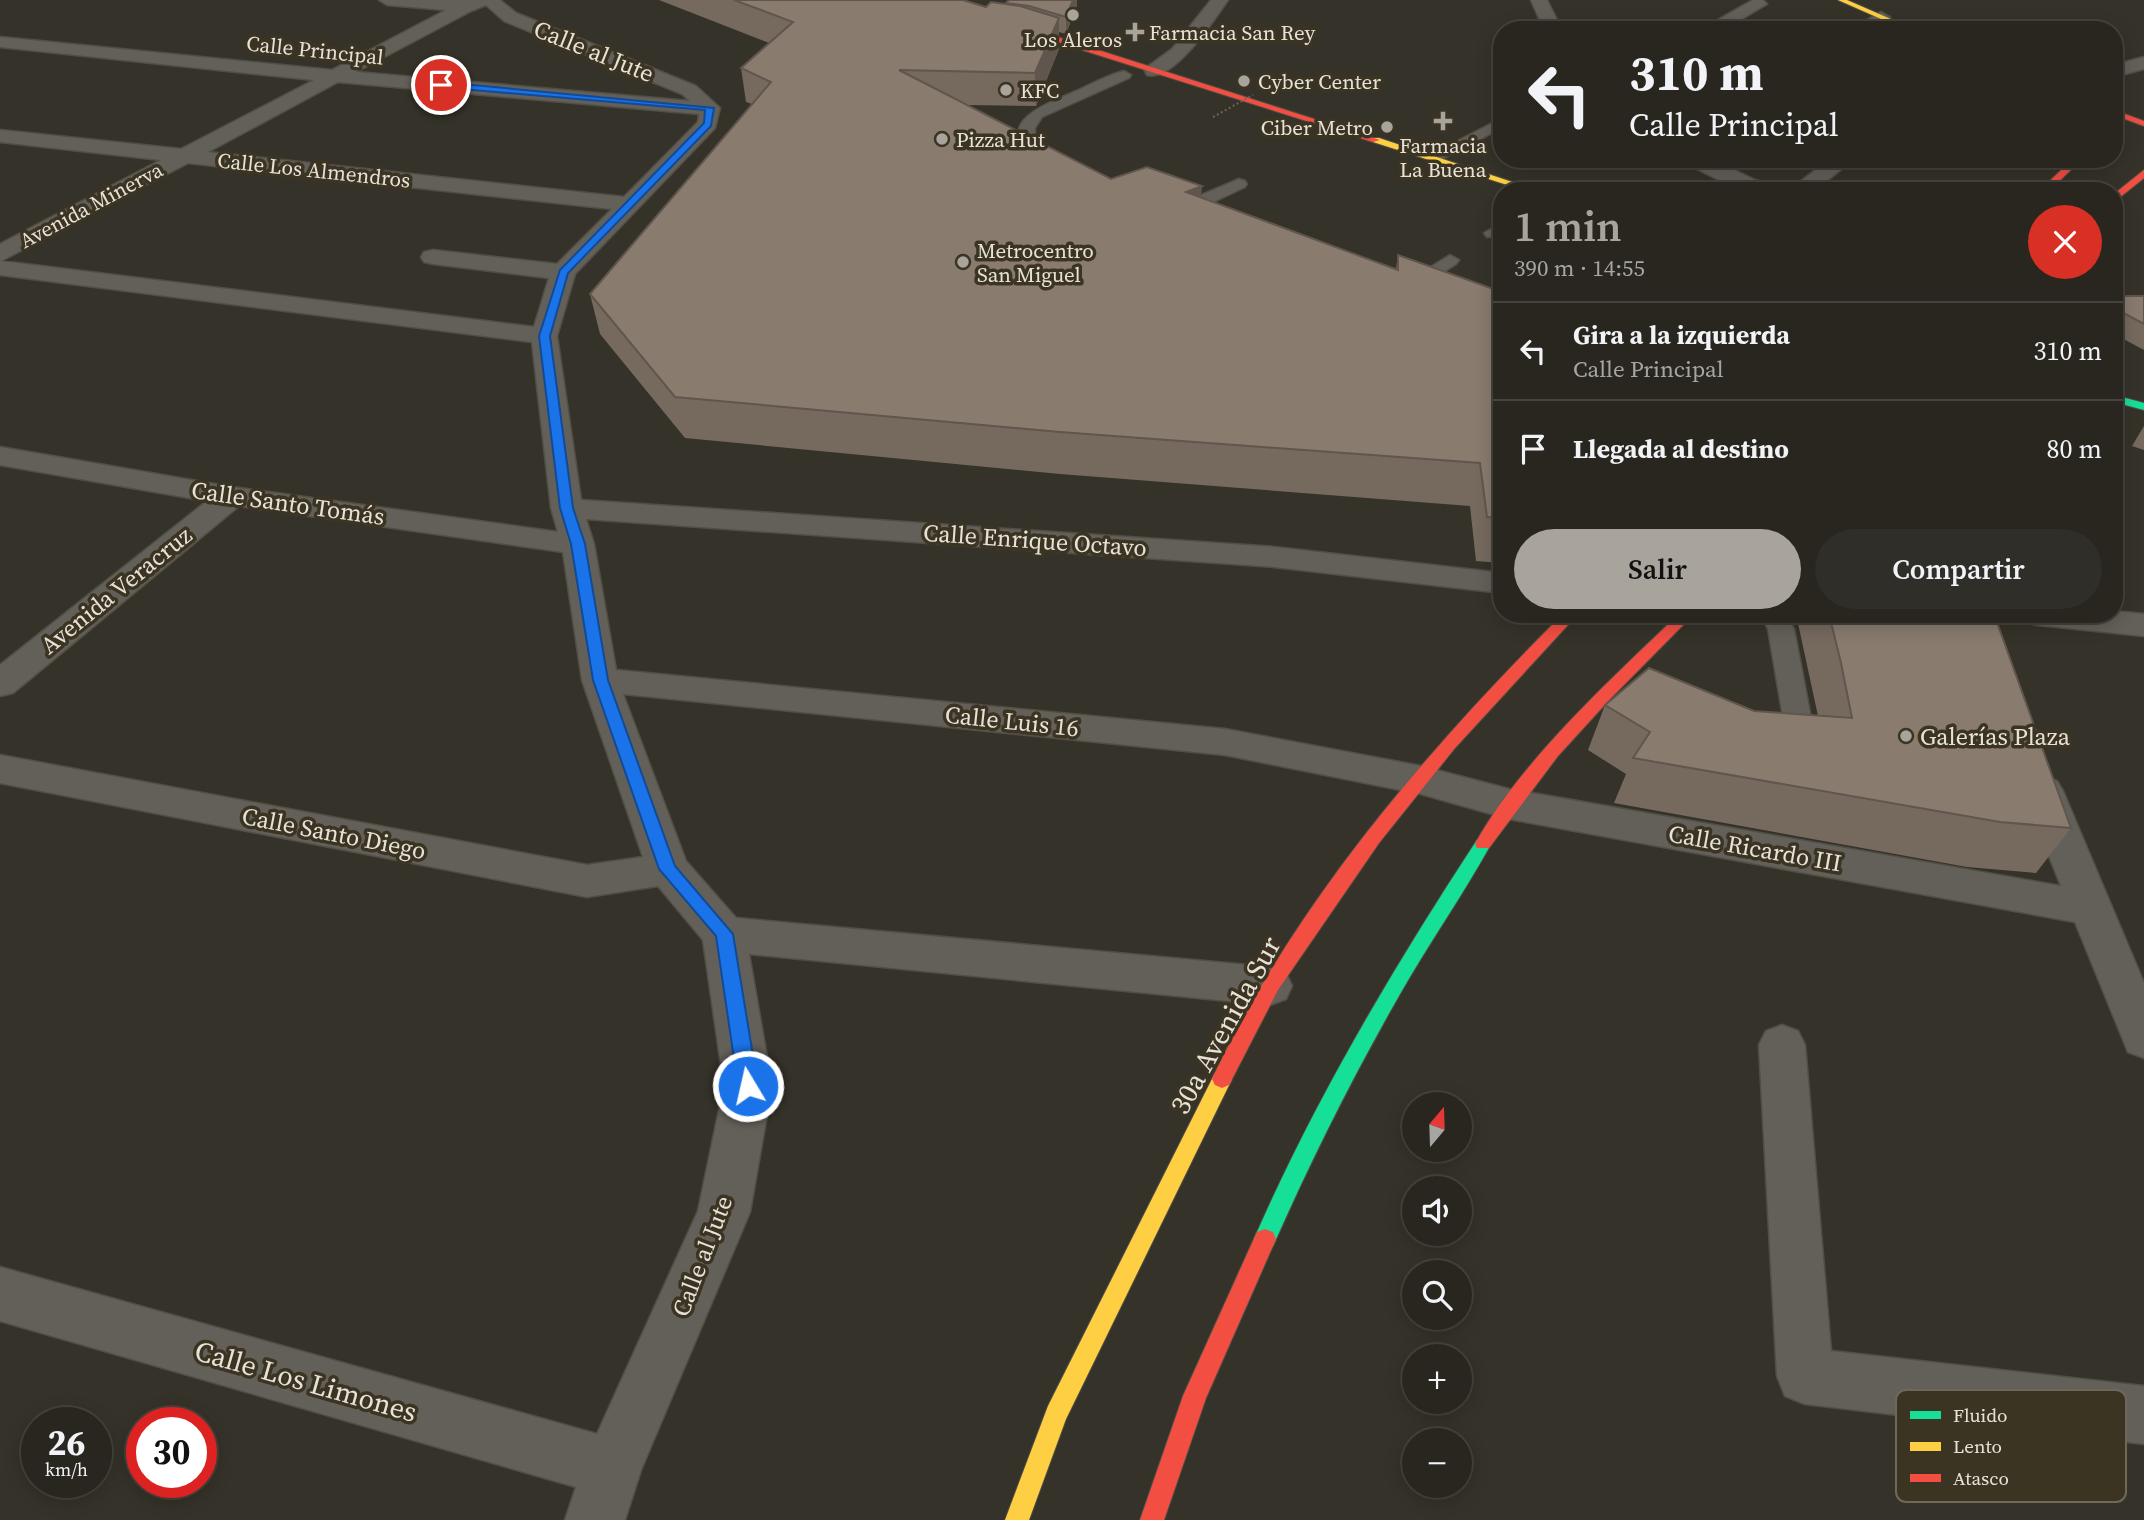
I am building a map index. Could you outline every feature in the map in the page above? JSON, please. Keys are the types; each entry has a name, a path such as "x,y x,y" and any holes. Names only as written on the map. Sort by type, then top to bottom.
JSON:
{"main road":[{"path":"906,0 977,24 1023,29 1508,182"},
{"path":"1841,0 1891,21"},
{"path":"977,24 996,34 1251,118"},
{"path":"2123,119 2144,124"},
{"path":"2053,182 2068,168"},
{"path":"2123,192 2144,173"},
{"path":"2123,401 2144,407"},
{"name":"30a Avenida Sur","path":"1017,1520 1056,1414 1197,1127 1270,986 1377,833 1519,665 1562,623"},
{"path":"1152,1520 1195,1396 1296,1170 1421,938 1509,804 1613,685 1678,623"}],"street":[{"path":"387,0 466,7"},
{"name":"Avenida Minerva","path":"0,254 333,76 466,7 487,0"},
{"name":"Calle al Jute","path":"487,0 510,17 689,89 710,108"},
{"path":"1154,71 1178,53 1220,0"},
{"path":"1539,0 1549,21"},
{"path":"1726,21 1759,4"},
{"path":"1874,21 1881,17"},
{"name":"Calle Principal","path":"0,41 333,76 710,108"},
{"path":"2123,69 2144,63"},
{"path":"710,108 708,124 563,272 544,336 567,508 578,544 600,680 668,869 724,934 1270,986"},
{"name":"Calle Los Almendros","path":"0,136 628,204"},
{"path":"1713,168 1741,182"},
{"path":"1812,182 1831,168"},
{"path":"433,257 563,272"},
{"path":"0,268 544,336"},
{"name":"Calle Santo Tomás","path":"0,456 232,496 578,544"},
{"name":"Avenida Veracruz","path":"0,684 232,496"},
{"name":"Calle Enrique Octavo","path":"567,508 1274,557 1493,581"},
{"path":"2123,621 2144,625"},
{"name":"Calle Luis 16","path":"600,680 1225,741 1421,780"},
{"path":"2028,755 2144,1038"},
{"name":"Calle Santo Diego","path":"0,769 587,881 668,869"},
{"name":"Calle Ricardo III","path":"1421,780 1509,804 2091,908"},
{"name":"Calle al Jute","path":"595,1520 612,1468 724,1212 748,1086 724,934"},
{"path":"1782,1045 1805,1376 1927,1390"},
{"name":"Calle Los Limones","path":"0,1294 612,1468"},
{"path":"2126,1413 2144,1415"}],"lane":[{"path":"959,19 992,11"},
{"path":"1068,166 1033,152 1025,138 1030,120 1037,114 1124,75"},
{"path":"1433,158 1493,127"},
{"path":"1210,219 1178,207 1239,184"},
{"path":"1428,299 1398,287 1450,260"},
{"path":"1776,744 1797,718 1777,623"}],"path":[{"path":"1213,117 1253,95"}],"building":[{"name":"Metrocentro San Miguel","path":"734,0 963,0 986,7 991,2 1020,6 1059,18 1035,73 899,70 1111,179 1147,167 1202,186 1186,192 1398,270 1398,255 1493,289 1493,517 1487,517 1480,463 1060,432 675,397 590,294 771,82 741,68 793,22"},
{"path":"1009,0 1073,0 1066,17 1029,6 1006,3"},
{"path":"2123,296 2144,296 2144,324 2123,313"},
{"path":"1831,623 1997,623 2071,828 2000,822 1633,758 1650,732 1605,705 1649,668 1754,711 1852,718"}],"traffic: fast":[{"path":"2123,401 2144,407"},
{"path":"1265,1239 1313,1137 1366,1037 1422,940 1483,844"}],"traffic: slow":[{"path":"1841,0 1891,21"},
{"path":"1376,140 1508,182"},
{"path":"1017,1520 1056,1414 1222,1079"}],"traffic: jam":[{"path":"906,0 977,24 1023,29 1376,140"},
{"path":"2123,116 2144,124"},
{"path":"2053,182 2068,168"},
{"path":"2123,191 2144,173"},
{"path":"1222,1079 1271,985 1337,887 1410,791 1449,745 1562,623"},
{"path":"1483,844 1528,782 1578,723 1678,623"},
{"path":"1152,1520 1195,1396 1265,1239"}],"place":[{"name":"Los Aleros","path":"1073,15"},
{"name":"Farmacia San Rey","path":"1135,32"},
{"name":"Cyber Center","path":"1244,81"},
{"name":"KFC","path":"1006,90"},
{"name":"Farmacia La Buena","path":"1443,121"},
{"name":"Ciber Metro","path":"1387,127"},
{"name":"Pizza Hut","path":"942,139"},
{"name":"Metrocentro San Miguel","path":"963,262"},
{"name":"Galerías Plaza","path":"1906,736"}],"route":[{"path":"441,85 710,108 708,124 563,272 544,336 567,508 578,544 600,680 668,869 724,934 748,1086"}]}
